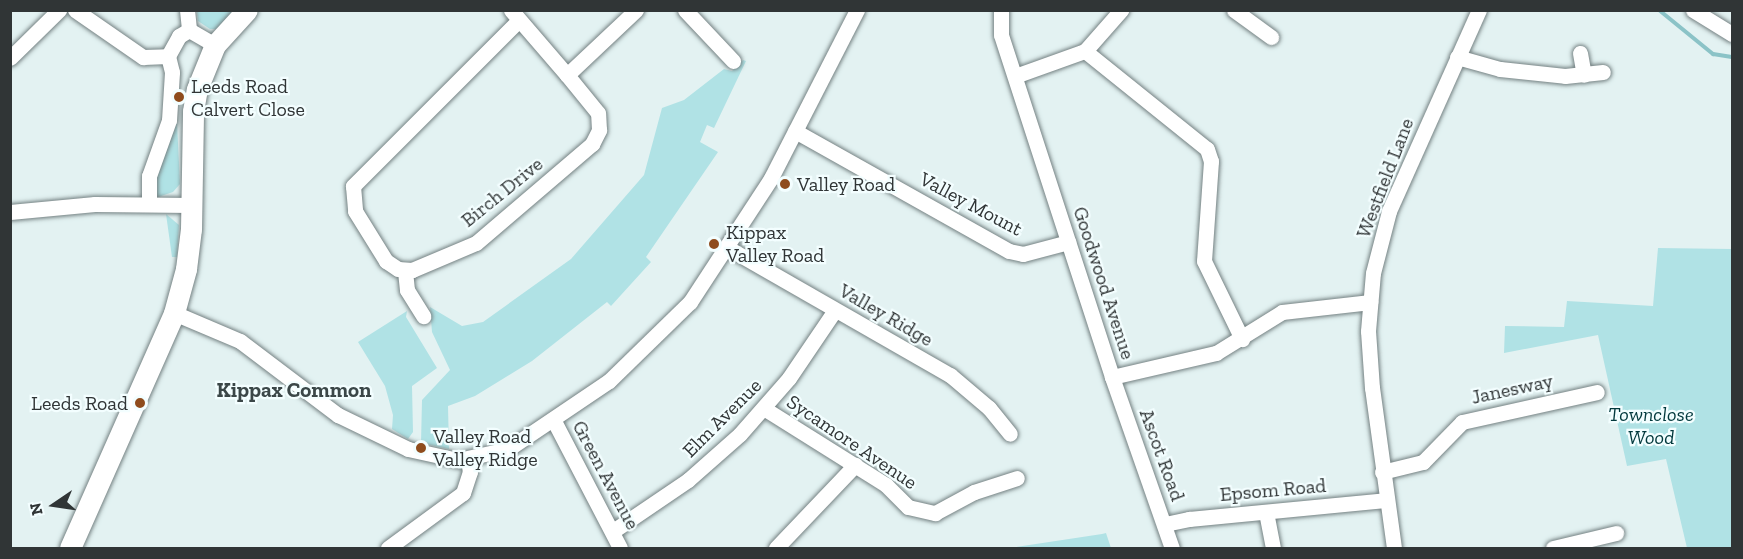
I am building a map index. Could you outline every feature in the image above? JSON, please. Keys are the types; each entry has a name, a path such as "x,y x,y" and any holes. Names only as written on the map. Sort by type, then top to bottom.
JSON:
{"main road":[{"path":"70,549 174,313 186,269 192,205 193,111 202,72 215,45 247,10"}],"street":[{"path":"10,58 59,10"},
{"path":"75,10 135,54 151,59 168,56"},
{"path":"187,10 189,30"},
{"path":"423,316 407,291 405,271 386,261 355,211 353,186 515,15 567,75 636,10"},
{"path":"686,10 733,61"},
{"path":"174,313 240,341 338,415 389,442 428,456 468,459 508,449 554,421 609,381 655,339 690,302 728,248 795,131 857,10"},
{"name":"Goodwood Avenue","path":"1001,10 1001,35 1112,377 1216,353 1242,339 1282,312 1370,302"},
{"path":"1015,76 1085,51 1121,10"},
{"path":"1234,10 1271,37"},
{"name":"Westfield Lane","path":"1394,549 1370,368 1370,302 1389,211 1479,10"},
{"path":"1693,10 1732,34"},
{"path":"149,204 149,176 170,120 172,72 168,56 179,36 189,30"},
{"path":"189,30 215,45"},
{"path":"1085,51 1207,149 1210,161 1204,261 1242,339"},
{"path":"1580,53 1584,75"},
{"path":"1457,57 1500,69 1584,75 1604,72"},
{"name":"Birch Drive","path":"405,271 420,268 487,237 592,144 599,130 598,113 567,75"},
{"name":"Valley Mount","path":"795,131 1009,251 1023,255 1068,242"},
{"path":"10,212 95,204 192,205"},
{"name":"Valley Ridge","path":"728,248 950,375 989,408 1010,434"},
{"name":"Elm Avenue","path":"613,531 688,480 765,409 835,310"},
{"name":"Ascot Road","path":"1112,377 1173,549"},
{"name":"Janesway","path":"1382,472 1423,462 1462,422 1597,392"},
{"name":"Sycamore Avenue","path":"765,409 886,485 908,507 935,513 974,492 1017,478"},
{"name":"Green Avenue","path":"554,421 613,531 620,549"},
{"path":"388,549 463,493 470,472 468,459"},
{"path":"776,549 855,465"},
{"name":"Epsom Road","path":"1165,524 1386,500"},
{"path":"1266,512 1273,549"},
{"path":"1553,549 1616,532"}],"green space":[{"path":"197,11 236,11 216,29 210,29 198,21"},
{"path":"743,60 746,61 714,128 707,125 700,142 718,152 646,257 651,262 611,306 607,302 532,361 475,396 448,406 449,449 421,443 422,400 450,370 432,332 430,307 462,326 483,322 571,259 644,175 662,108 684,100 724,69 732,71"},
{"path":"177,123 180,184 173,192 158,197 154,193 155,170 174,124"},
{"path":"166,214 179,225 177,257 172,257"},
{"name":"Townclose Wood","path":"1658,248 1732,249 1732,548 1687,548 1666,459 1627,466 1598,335 1504,353 1505,326 1564,327 1567,301 1653,306"},
{"path":"407,311 406,317 437,368 412,386 413,432 408,439 392,429 393,415 385,386 358,342"},
{"path":"1106,533 1111,548 1010,548 1102,534"}],"waterway":[{"path":"1659,10 1713,54 1732,57"}],"place":[{"name":"Leeds Road Calvert Close","path":"179,97"},
{"name":"Valley Road","path":"785,184"},
{"name":"Kippax Valley Road","path":"714,244"},
{"name":"Leeds Road","path":"140,403"},
{"name":"Valley Road Valley Ridge","path":"421,448"}],"district":[{"name":"Kippax Common","path":"294,390"}]}
